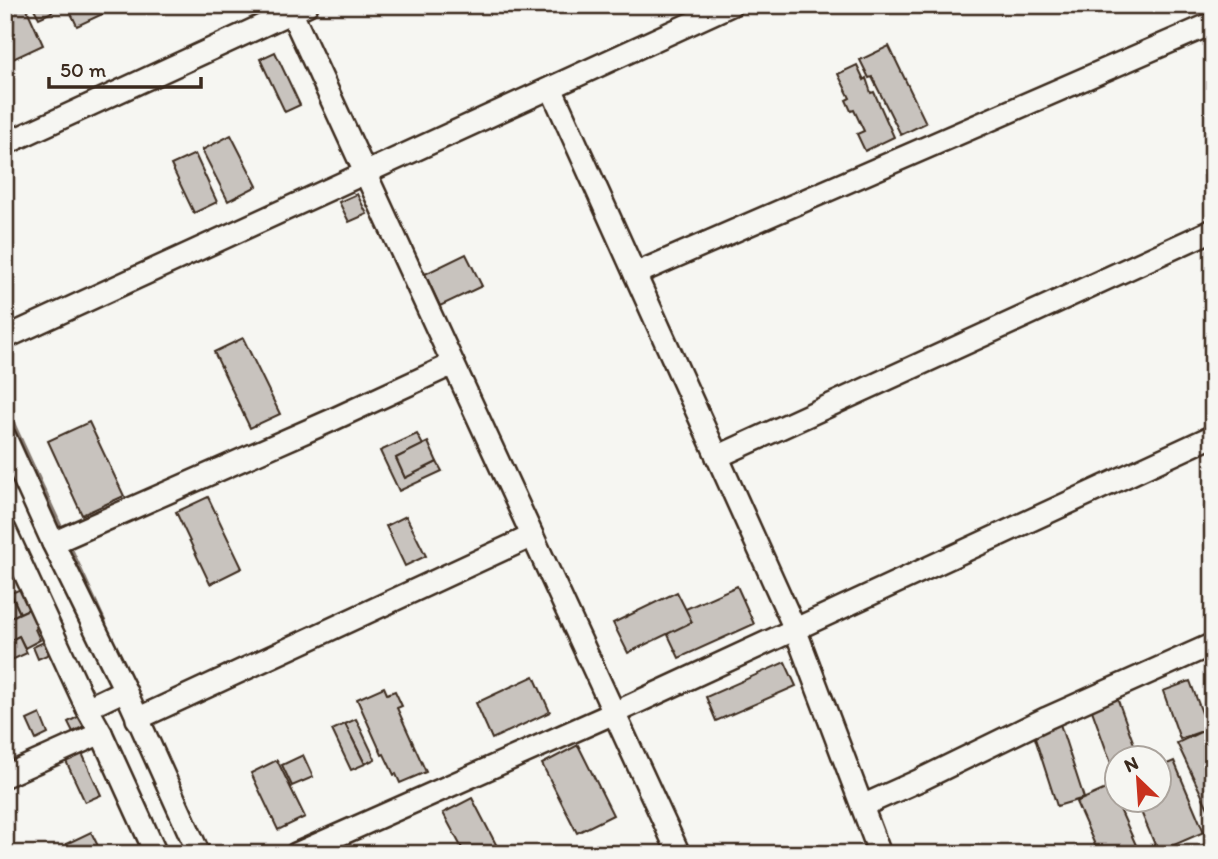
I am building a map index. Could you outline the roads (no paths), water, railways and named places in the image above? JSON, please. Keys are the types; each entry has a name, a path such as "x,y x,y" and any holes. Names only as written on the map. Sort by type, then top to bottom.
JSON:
{"street":[{"path":"5,338 731,5"},
{"path":"5,144 296,8 365,173 678,854"},
{"path":"635,274 1213,23"},
{"path":"551,88 795,629 880,854"},
{"path":"718,457 1213,230"},
{"path":"53,543 453,364"},
{"path":"296,854 614,713 1213,436"},
{"path":"5,437 125,691 198,854"},
{"path":"5,530 12,559 101,733 156,854"},
{"path":"137,719 532,536"},
{"path":"862,806 1047,718 1213,644"},
{"path":"87,708 125,691"},
{"path":"5,776 101,733"}],"waterway":[{"path":"5,408 104,623"}]}
